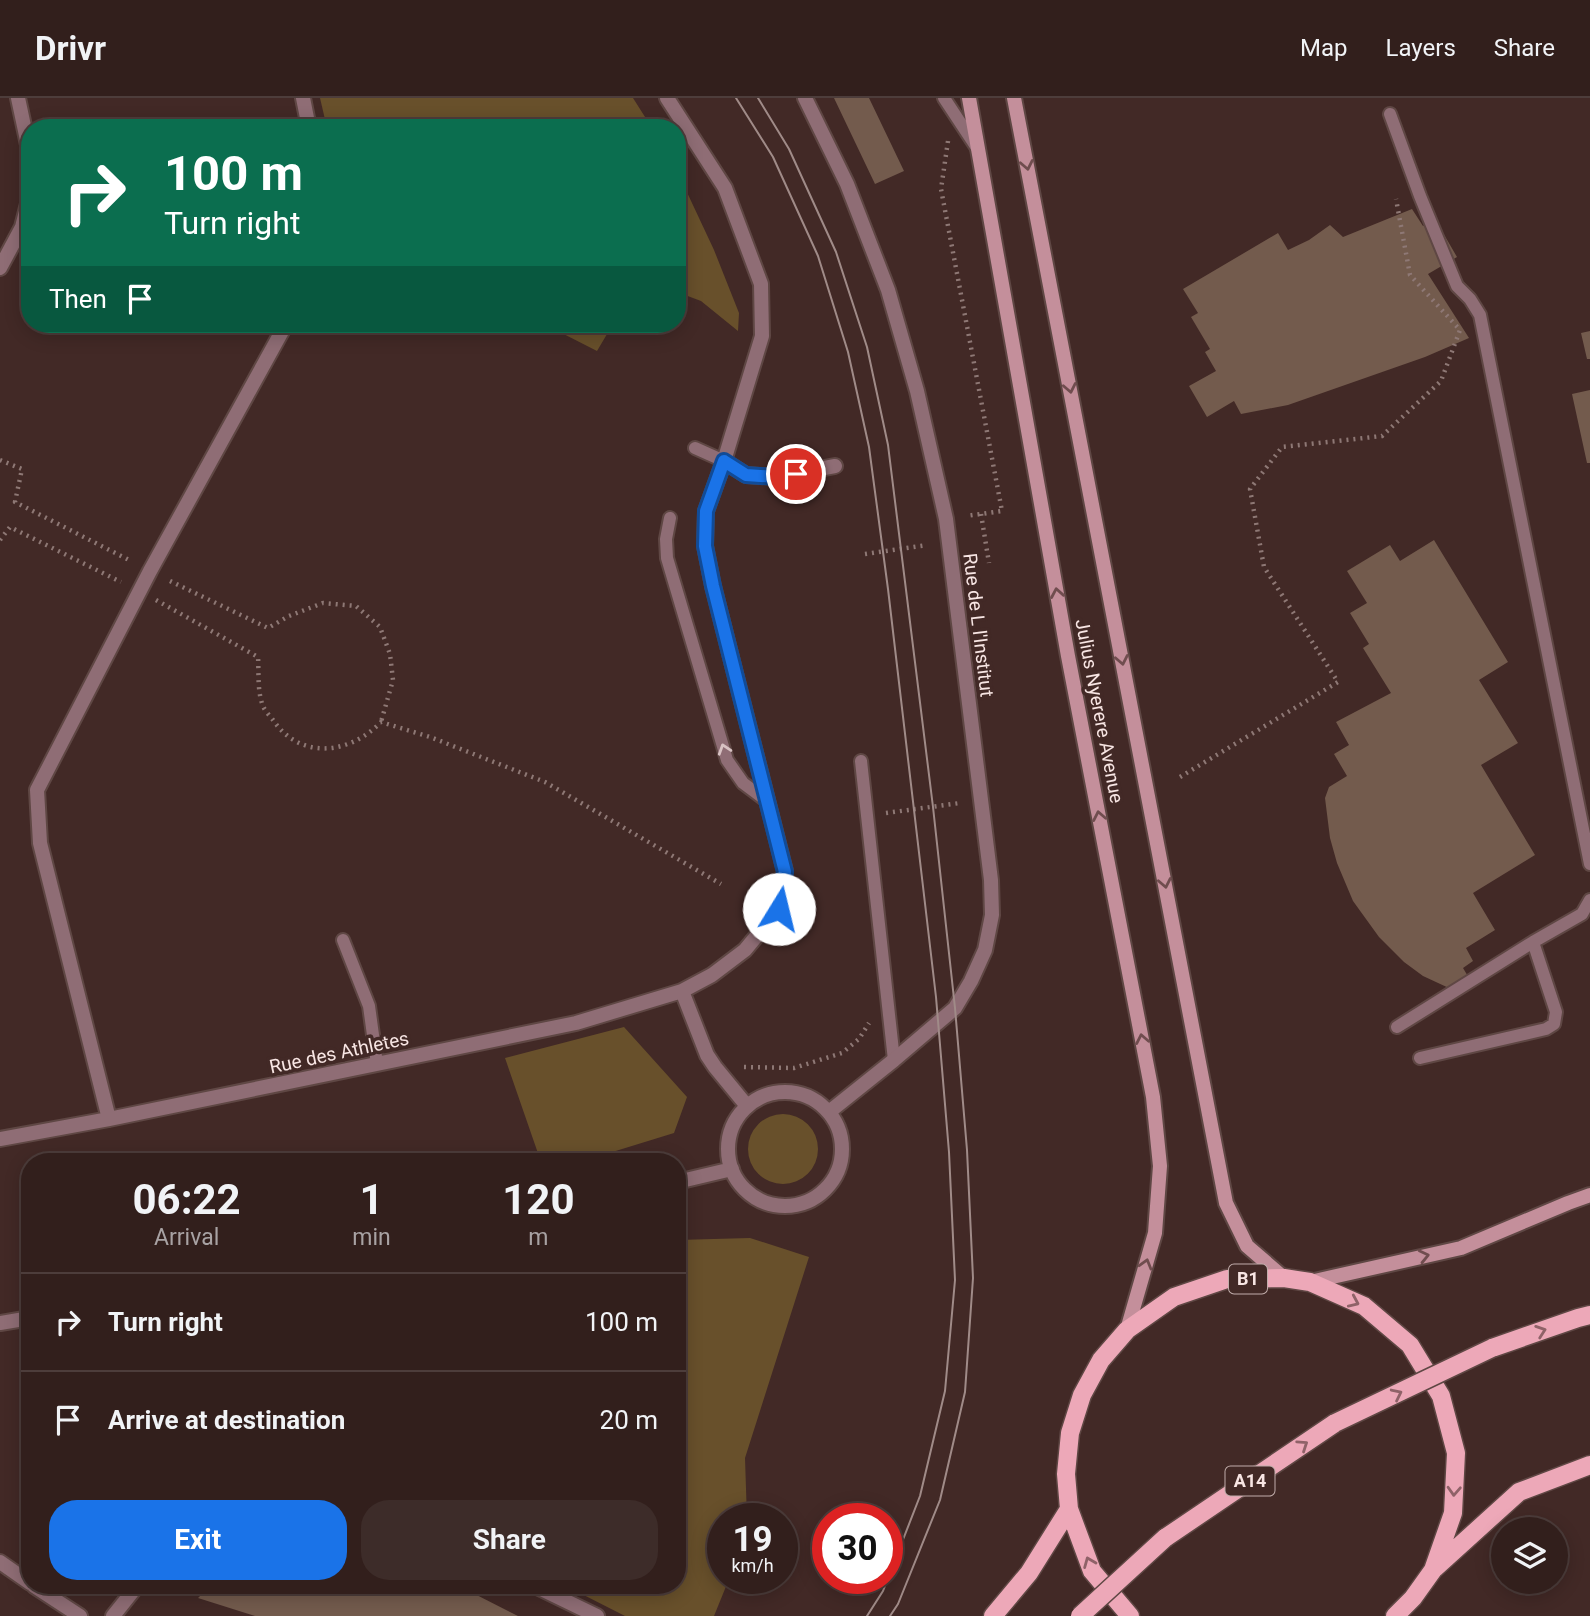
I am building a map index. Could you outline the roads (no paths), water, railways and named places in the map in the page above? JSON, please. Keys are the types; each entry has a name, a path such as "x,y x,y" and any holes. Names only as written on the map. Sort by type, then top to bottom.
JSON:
{"main road":[{"name":"Julius Nyerere Avenue","path":"969,98 1068,656 1153,1097 1160,1166 1155,1233 1127,1330"},
{"name":"Julius Nyerere Avenue","path":"1014,98 1226,1203 1247,1246 1284,1278"},
{"path":"1310,1282 1461,1248 1590,1195"},
{"name":"Julius Nyerere Avenue","path":"1130,1616 1092,1571 1069,1509 1066,1474 1070,1433 1082,1395 1101,1360 1127,1330 1174,1297 1227,1279 1284,1278 1310,1282 1364,1306 1410,1345 1441,1396 1456,1453 1453,1513 1433,1570 1413,1598 1395,1616"},
{"name":"A14","path":"1080,1616 1165,1538 1335,1423 1492,1348 1590,1315"},
{"path":"1433,1570 1519,1492 1590,1465"},
{"path":"993,1616 1029,1573 1069,1509"}],"street":[{"path":"18,98 22,119"},
{"path":"303,98 307,119"},
{"name":"Rue des Athletes","path":"667,98 681,119"},
{"name":"Rue de L l'Institut","path":"804,98 847,184 888,290 917,391 946,519 991,880 992,915 985,950 955,1008 829,1112"},
{"name":"Rue des Athletes","path":"0,1139 576,1023 682,991 712,975 745,950 779,909 785,872 705,546 706,511 762,336 761,284 725,188 686,127"},
{"path":"0,268 21,229"},
{"path":"108,1119 40,843 37,790 150,571 281,333"},
{"path":"724,461 746,475 776,477 835,466"},
{"path":"682,991 711,1061 747,1106"},
{"path":"781,1092 799,1093 816,1100 829,1112 838,1128 842,1144 841,1162 825,1192 809,1201 791,1206 773,1205 755,1197 741,1185 732,1169 730,1136 736,1120 747,1106 763,1096 781,1092"},
{"path":"686,1180 732,1169"},
{"path":"0,1323 21,1320"},
{"path":"0,1562 21,1577"},
{"path":"46,1594 80,1616"},
{"path":"113,1616 131,1594"},
{"path":"552,1594 597,1616"}],"lane":[{"path":"944,98 979,151"},
{"path":"1390,114 1457,286 1470,299 1480,315 1590,864"},
{"path":"695,448 724,461"},
{"path":"670,518 666,539 667,558 727,760 743,783 767,801"},
{"path":"861,761 894,1060"},
{"path":"1398,1027 1582,914 1590,900"},
{"path":"343,940 369,1006 377,1064"},
{"path":"1420,1058 1546,1029 1554,1024 1556,1012 1533,942"}],"tram line":[{"path":"736,98 773,157 818,256 848,352 869,447 936,997 949,1152 955,1280 945,1391 920,1496 883,1591 867,1616"},
{"path":"758,98 789,149 836,252 867,347 888,445 955,1008 967,1150 973,1278 965,1392 940,1500 898,1604 890,1616"}]}
